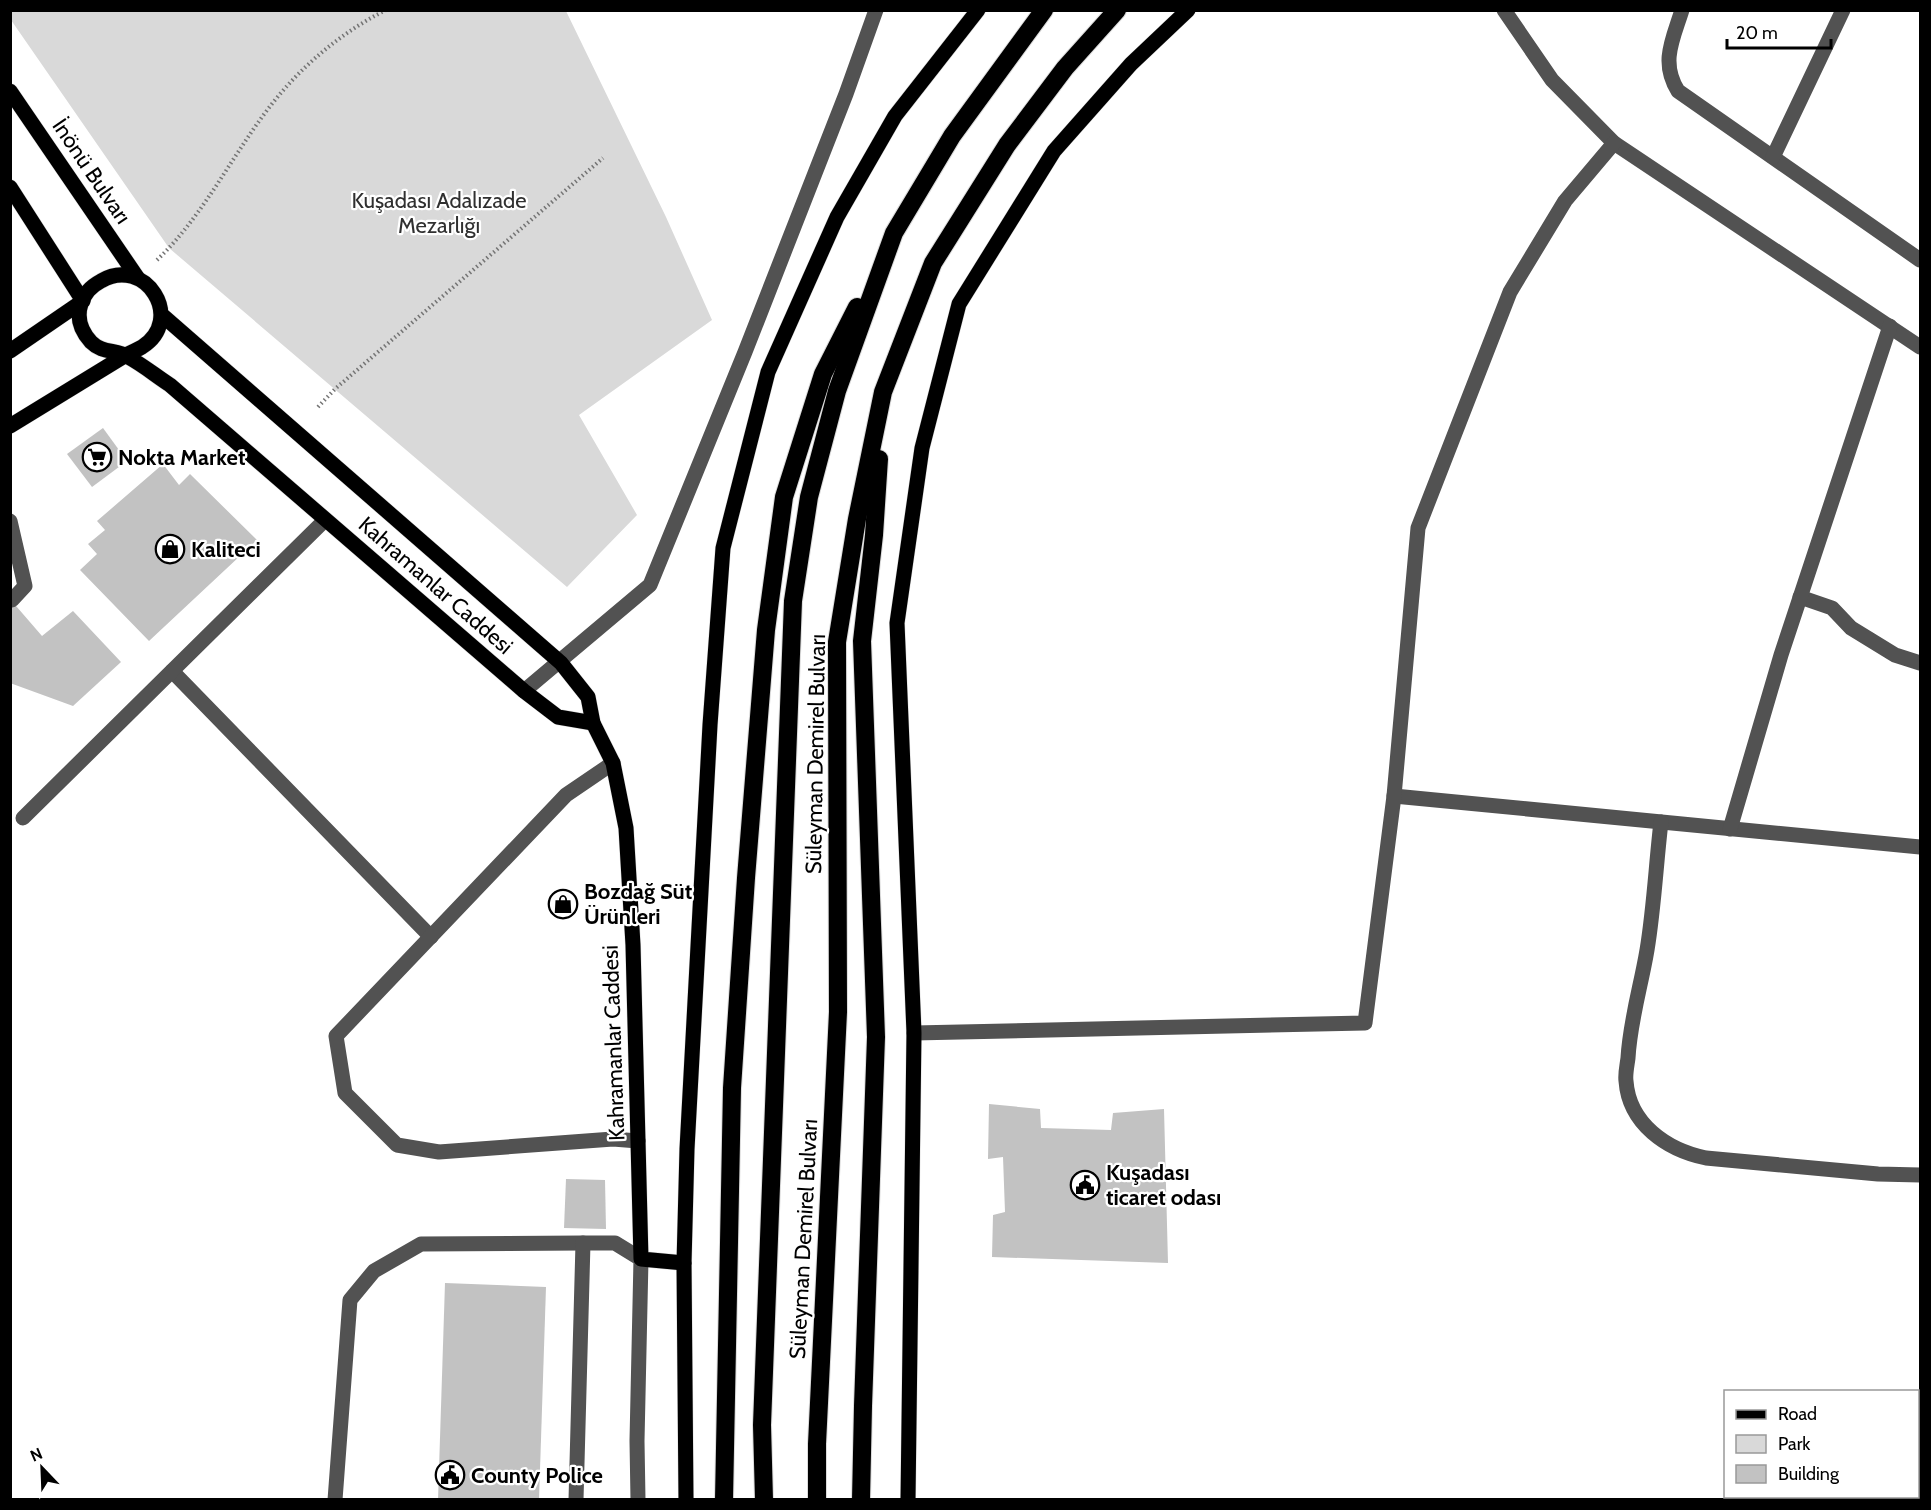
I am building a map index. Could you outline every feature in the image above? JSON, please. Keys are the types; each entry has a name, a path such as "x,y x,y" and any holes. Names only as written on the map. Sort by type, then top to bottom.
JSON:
{"highway":[{"name":"Süleyman Demirel Bulvarı","path":"764,1500 762,1425 794,601 809,497 837,391 894,233 952,136 1044,10"},
{"name":"Süleyman Demirel Bulvarı","path":"817,1500 838,1012 837,642 857,519 883,392 933,262 1007,145 1065,68 1117,10"},
{"path":"724,1500 732,1088 766,630 784,497 823,374 894,233"},
{"path":"861,1500 862,1406 876,1037 862,641 874,535 883,392"}],"main road":[{"path":"686,1500 684,1263 689,1113 723,548 768,372 837,217 895,116 978,10"},
{"path":"908,1500 914,1033 897,623 922,448 959,304 1054,151 1131,64 1188,10"},
{"name":"İnönü Bulvarı","path":"10,91 137,277"},
{"path":"10,187 83,301"},
{"path":"10,426 144,346 156,332 162,315 156,296 147,284 137,277 116,275 88,289 79,311 79,320 83,331 92,343 106,351 126,355"},
{"path":"10,351 83,301"},
{"name":"Kahramanlar Caddesi","path":"162,315 559,662 588,697 593,723 613,763 626,828 633,945 641,1259"},
{"name":"Kahramanlar Caddesi","path":"126,355 170,386 524,691 558,717 593,723"},
{"path":"641,1259 684,1263"}],"street":[{"path":"524,691 650,585 750,341 842,105 876,10"},
{"path":"1504,10 1552,80 1614,143 1920,347"},
{"path":"1682,10 1668,64 1670,75 1678,91 1920,260"},
{"path":"1773,157 1843,10"},
{"path":"914,1033 1365,1023 1394,796 1418,528 1510,292 1565,201 1614,143"},
{"path":"1730,829 1781,655 1890,326"},
{"path":"23,819 325,520"},
{"path":"10,521 25,586 12,600"},
{"path":"1800,597 1832,608 1851,628 1895,655 1920,663"},
{"path":"172,671 430,937"},
{"path":"613,763 566,795 336,1036 345,1093 397,1145 439,1152 613,1139 638,1141"},
{"path":"1394,796 1920,847"},
{"path":"1661,822 1647,950 1629,1035 1626,1081 1629,1097 1647,1128 1676,1149 1706,1158 1878,1174 1920,1174"},
{"path":"576,1500 583,1243"},
{"path":"335,1500 350,1300 374,1271 421,1244 615,1243 641,1259"},
{"name":"Kahramanlar Caddesi","path":"638,1500 641,1259"}],"path":[{"path":"157,260 200,211 268,109 316,56 386,10"},
{"path":"318,407 335,389 603,158"}],"green space":[{"name":"Kuşadası Adalızade Mezarlığı","path":"10,11 566,11 666,217 712,320 579,415 637,515 567,587 169,248 11,20"}],"building":[{"name":"Nokta Market","path":"103,428 127,461 92,487 67,454"},
{"name":"Kaliteci","path":"163,464 179,485 190,474 257,540 149,641 80,570 97,554 88,544 105,530 97,521"},
{"path":"10,599 42,636 73,611 121,662 73,706 10,683"},
{"name":"Kuşadası ticaret odası","path":"989,1104 1040,1109 1041,1128 1111,1130 1113,1113 1164,1109 1168,1263 992,1257 993,1215 1005,1212 1003,1157 988,1159"},
{"path":"566,1179 605,1180 606,1229 564,1228"},
{"path":"445,1283 546,1287 539,1500 438,1500"}],"place":[{"name":"Nokta Market","path":"97,457"},
{"name":"Kaliteci","path":"170,549"},
{"name":"Bozdağ Süt Ürünleri","path":"563,904"},
{"name":"Kuşadası ticaret odası","path":"1085,1185"},
{"name":"County Police","path":"450,1475"}]}
